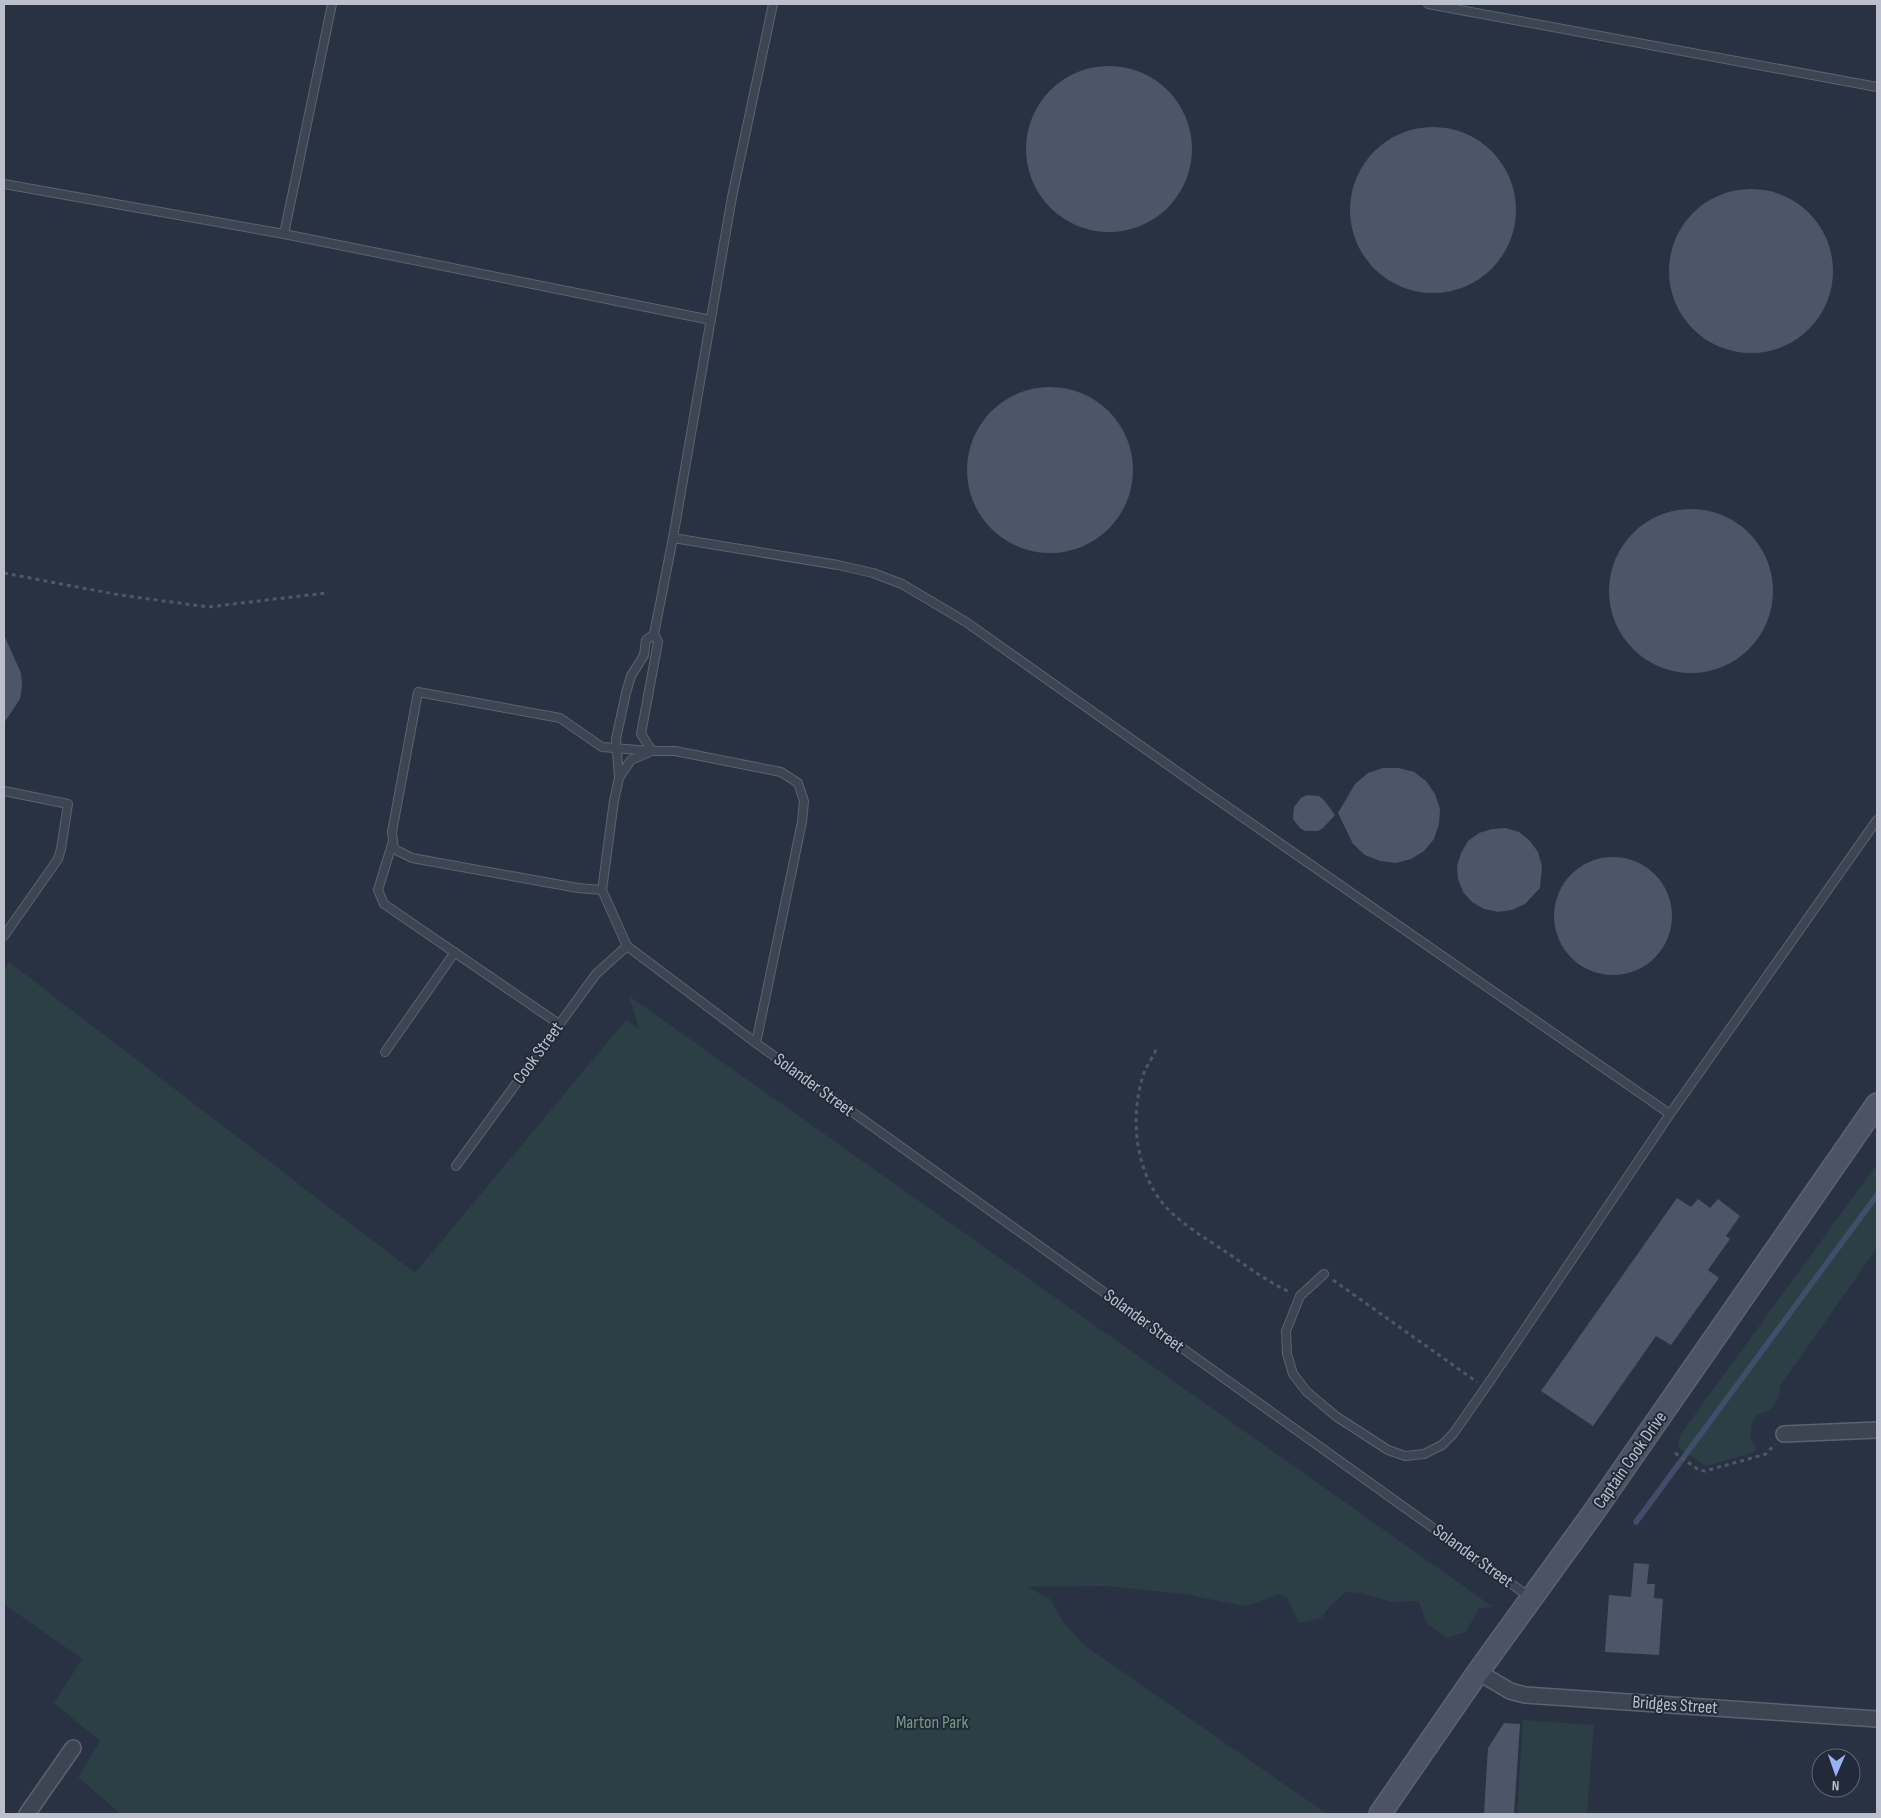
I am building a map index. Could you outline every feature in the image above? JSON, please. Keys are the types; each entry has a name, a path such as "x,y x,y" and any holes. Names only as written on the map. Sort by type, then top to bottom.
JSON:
{"main road":[{"name":"Captain Cook Drive","path":"1380,1814 1478,1672 1597,1508 1877,1104"}],"street":[{"path":"1784,1434 1877,1430"},
{"name":"Bridges Street","path":"1478,1672 1510,1691 1525,1695 1877,1719"},
{"path":"27,1814 73,1748"}],"lane":[{"path":"284,234 332,4"},
{"path":"652,751 642,734 658,642 654,634 673,538 732,197 773,4"},
{"path":"1428,4 1877,87"},
{"path":"4,184 284,234 711,320"},
{"path":"673,538 856,569 902,584 966,622 1670,1114"},
{"path":"620,778 616,739 631,676 644,655 646,640 654,634"},
{"path":"602,890 578,888 412,858 394,849 392,832 418,692 560,718 602,747 652,751"},
{"name":"Solander Street","path":"756,1043 802,822 804,801 798,783 781,772 675,751 652,751 631,760 620,778 614,801 602,890 627,946 756,1043 1532,1598"},
{"path":"4,792 68,804 58,858 4,936"},
{"path":"1324,1274 1300,1296 1286,1331 1287,1354 1293,1374 1307,1392 1337,1417 1372,1442 1388,1450 1405,1456 1424,1454 1442,1446 1453,1434 1490,1381 1670,1114 1877,820"},
{"path":"393,840 378,890 384,904 559,1024"},
{"name":"Cook Street","path":"456,1166 596,974 627,946"},
{"path":"385,1052 454,952"}],"path":[{"path":"4,573 120,595 208,607 326,593"},
{"path":"1156,1050 1142,1083 1137,1124 1142,1166 1152,1190 1167,1208 1205,1238 1275,1286 1300,1296"},
{"path":"1324,1274 1477,1382 1490,1381"},
{"path":"1675,1453 1699,1470 1705,1471 1766,1454 1784,1434"}],"green space":[{"name":"Marton Park","path":"9,962 415,1273 626,1020 639,1029 629,996 1493,1607 1479,1608 1466,1632 1447,1638 1426,1623 1419,1601 1392,1602 1360,1593 1346,1592 1331,1605 1321,1618 1299,1623 1287,1598 1278,1594 1244,1606 1184,1594 1106,1586 1028,1587 1050,1599 1063,1622 1084,1645 1327,1814 121,1814 78,1777 100,1741 54,1703 82,1659 4,1604 4,970"},
{"path":"1877,1164 1877,1248 1780,1386 1779,1397 1770,1411 1758,1414 1752,1422 1750,1437 1757,1449 1752,1453 1706,1466 1678,1447 1680,1435"},
{"path":"1523,1720 1594,1725 1587,1814 1517,1814"}],"building":[{"path":"1109,66 1133,70 1148,76 1173,97 1182,110 1188,125 1192,149 1188,173 1182,188 1161,213 1148,222 1133,228 1109,232 1085,228 1070,222 1045,201 1036,188 1030,173 1026,149 1030,125 1036,110 1057,85 1070,76 1085,70"},
{"path":"1425,127 1441,127 1465,133 1492,151 1510,178 1516,210 1510,242 1492,269 1465,287 1441,293 1425,293 1401,287 1380,274 1369,263 1356,242 1350,218 1350,202 1356,178 1369,157 1380,146 1401,133"},
{"path":"1759,189 1782,195 1797,203 1809,213 1819,225 1830,247 1833,271 1830,295 1819,317 1809,329 1797,339 1775,350 1743,353 1727,350 1705,339 1683,317 1672,295 1669,263 1672,247 1683,225 1705,203 1727,192"},
{"path":"1050,387 1082,394 1096,401 1109,411 1119,424 1126,438 1133,470 1126,502 1119,516 1109,529 1096,539 1082,546 1050,553 1018,546 1004,539 991,529 981,516 974,502 967,470 974,438 981,424 991,411 1004,401 1018,394"},
{"path":"1691,509 1722,515 1749,533 1767,560 1773,591 1767,622 1749,649 1722,667 1691,673 1660,667 1633,649 1615,622 1609,591 1615,560 1633,533 1660,515"},
{"path":"4,635 21,673 22,686 20,699 4,723"},
{"path":"1383,768 1399,768 1414,772 1426,781 1435,794 1440,809 1439,824 1434,839 1424,851 1411,859 1396,863 1380,861 1365,855 1353,844 1338,813 1355,784 1368,773"},
{"path":"1307,795 1319,796 1335,815 1318,831 1305,831 1293,819 1294,807 1301,798"},
{"path":"1506,828 1519,832 1530,841 1538,852 1542,866 1540,888 1525,904 1512,910 1498,912 1484,909 1472,902 1463,892 1458,879 1457,866 1461,853 1468,841 1479,833 1492,829"},
{"path":"1613,857 1635,862 1646,867 1662,883 1667,894 1672,916 1667,938 1662,949 1646,965 1635,970 1613,975 1591,970 1580,965 1564,949 1559,938 1554,916 1559,894 1564,883 1580,867 1591,862"},
{"path":"1677,1198 1691,1207 1698,1199 1710,1208 1718,1199 1740,1216 1726,1236 1730,1239 1708,1270 1719,1278 1671,1345 1656,1336 1593,1426 1541,1391"},
{"path":"1634,1563 1649,1564 1647,1584 1655,1584 1654,1598 1663,1599 1659,1655 1605,1652 1609,1595 1631,1597"},
{"path":"1504,1723 1520,1724 1514,1814 1484,1814 1488,1748"}],"waterway":[{"path":"1636,1522 1877,1195"}]}
